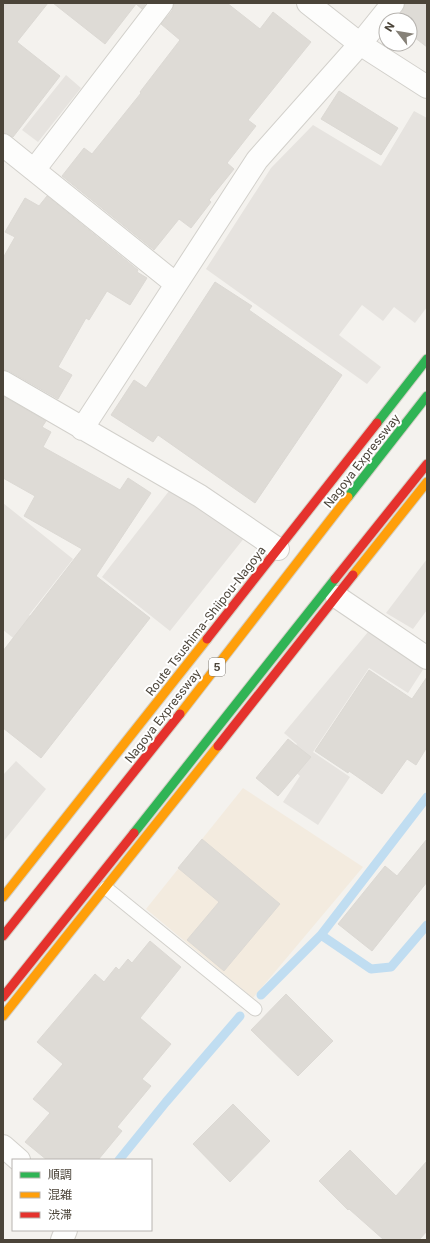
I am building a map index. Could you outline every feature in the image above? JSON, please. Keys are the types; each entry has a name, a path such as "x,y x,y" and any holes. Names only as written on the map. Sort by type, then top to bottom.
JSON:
{"main road":[{"name":"Route Tsushima-Shiipou-Nagoya","path":"3,897 427,359"},
{"name":"Nagoya Expressway","path":"3,936 178,717 427,396"},
{"path":"3,996 427,464"},
{"path":"3,1016 427,482"}],"street":[{"path":"34,170 162,3"},
{"path":"308,3 360,44 427,87"},
{"path":"82,429 257,160 360,44 393,3"},
{"path":"3,145 176,284"},
{"path":"3,382 200,496 278,549"},
{"path":"337,597 427,658"},
{"path":"3,1146 18,1159"}],"lane":[{"path":"106,888 255,1009"}],"shaded area":[{"path":"66,75 81,88 38,142 22,130"},
{"path":"414,111 427,118 427,307 415,323 394,307 383,321 362,305 339,335 381,367 367,384 206,269 271,168 313,125 381,166"},
{"path":"169,491 245,537 170,631 102,577"},
{"path":"3,503 73,559 29,615 38,622 21,644 3,630"},
{"path":"427,559 427,610 413,629 386,613"},
{"path":"368,632 424,668 408,693 369,668 313,752 350,777 318,825 283,802 300,776 283,761 297,744 284,733"},
{"path":"16,761 46,789 3,842 3,775"},
{"path":"243,788 363,867 253,998 146,909"}],"building":[{"path":"3,3 48,3 17,42 60,76 13,137 3,133"},
{"path":"53,3 146,3 142,9 136,4 105,44"},
{"path":"174,3 227,3 260,29 273,12 311,42 248,120 256,126 227,163 234,169 209,200 211,202 191,228 179,219 154,250 62,176 84,148 92,154 141,93 140,92 180,40 161,24 172,11"},
{"path":"405,3 427,3 427,47 418,40 418,12 401,12"},
{"path":"339,91 398,128 381,155 321,119"},
{"path":"47,196 138,270 137,272 147,278 130,305 107,291 89,320 86,318 58,367 72,375 58,399 9,371 3,370 3,258 15,237 5,232 25,198 39,206"},
{"path":"215,282 252,306 249,310 342,375 255,503 158,435 153,442 111,415 134,380 146,388"},
{"path":"3,396 46,421 42,427 51,432 43,447 120,490 128,478 151,493 96,576 150,618 41,758 3,728 3,651 82,549 24,516 35,496 3,478"},
{"path":"369,670 412,699 427,677 427,747 416,765 407,759 382,794 349,771 348,773 315,751"},
{"path":"288,739 311,757 278,796 256,778"},
{"path":"202,839 280,904 224,971 187,940 219,902 178,868"},
{"path":"427,839 427,882 372,951 338,924 385,866 397,876"},
{"path":"150,941 181,967 140,1018 171,1044 142,1079 151,1086 117,1127 122,1131 99,1159 46,1159 25,1142 50,1113 33,1099 63,1064 37,1042 95,974 104,982 116,967 119,970 128,959 132,963"},
{"path":"286,994 333,1041 298,1076 251,1030"},
{"path":"233,1104 270,1141 230,1182 193,1144"},
{"path":"350,1150 396,1196 427,1161 427,1231 419,1240 384,1240 349,1209 348,1210 319,1181"}],"waterway":[{"path":"261,995 321,935 427,797"},
{"path":"321,935 371,969 391,967 427,925"},
{"path":"120,1159 166,1102 240,1016"}],"traffic: fast":[{"path":"377,423 427,359"},
{"path":"348,497 427,396"},
{"path":"134,833 335,579"}],"traffic: slow":[{"path":"353,575 427,482"},
{"path":"180,714 348,497"},
{"path":"3,897 207,639"},
{"path":"3,1016 218,746"}],"traffic: jam":[{"path":"207,639 377,423"},
{"path":"335,579 427,464"},
{"path":"218,746 353,575"},
{"path":"3,936 180,714"},
{"path":"3,997 134,833"}]}
